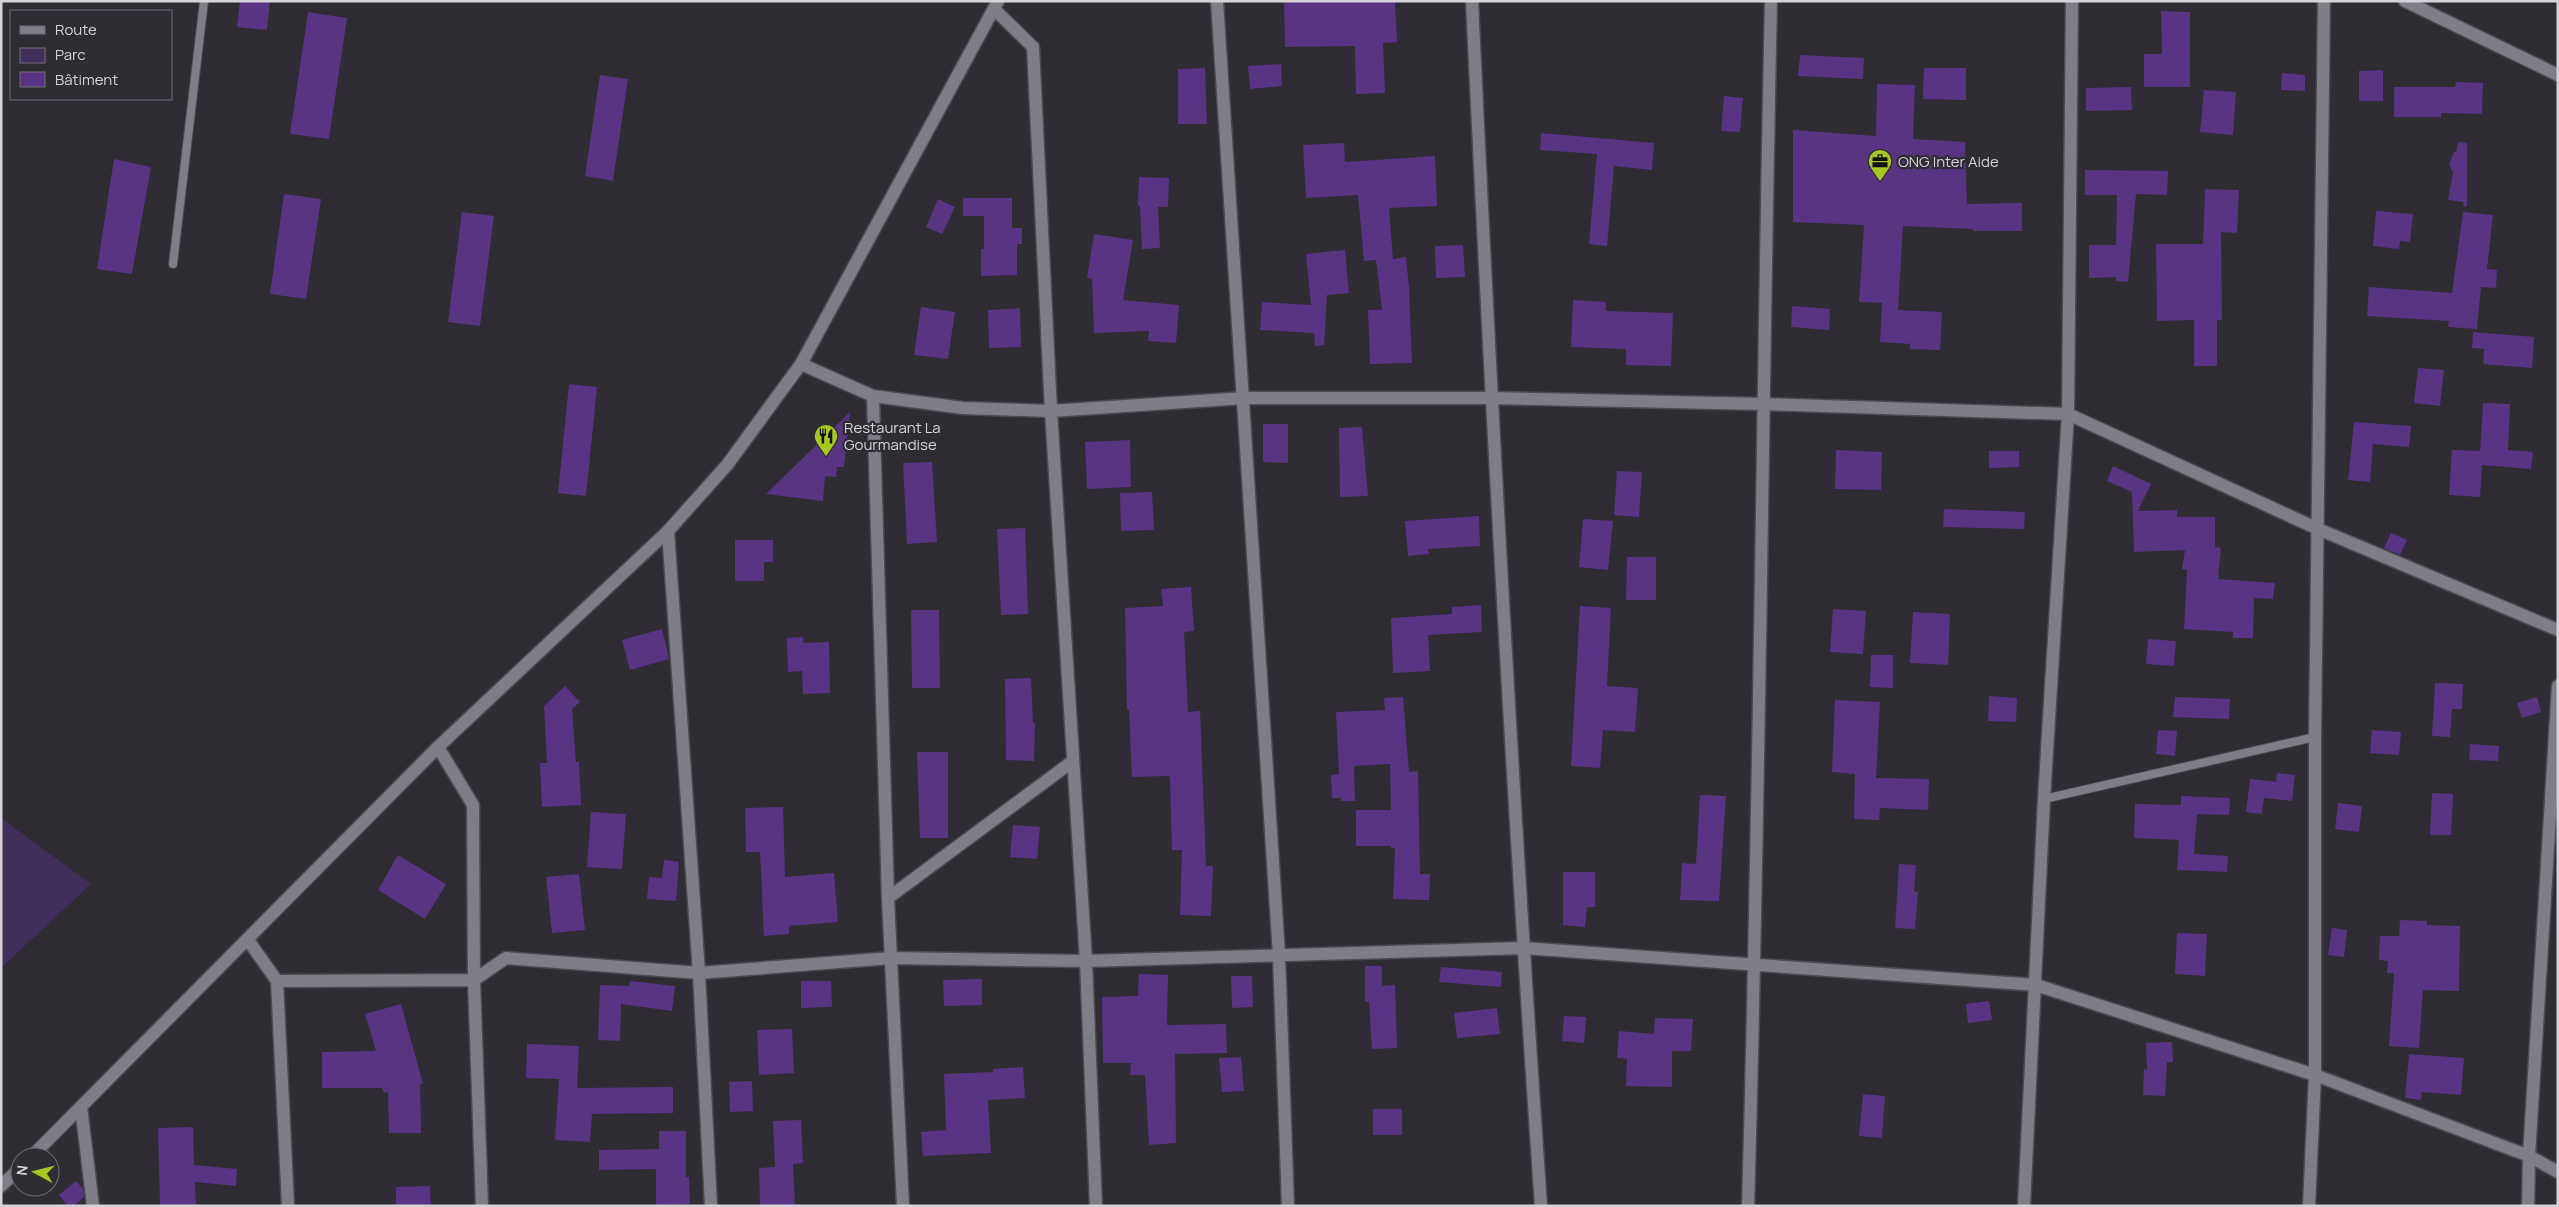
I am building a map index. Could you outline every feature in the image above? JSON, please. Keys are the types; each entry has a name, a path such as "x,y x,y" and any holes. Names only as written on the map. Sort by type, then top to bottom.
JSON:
{"street":[{"path":"1217,1 1279,955 1288,1206"},
{"path":"1472,1 1491,398 1523,948 1541,1206"},
{"path":"1748,1206 1755,966 1762,404 1771,1"},
{"path":"2024,1206 2044,799 2068,414 2072,1"},
{"path":"2309,1206 2315,1075 2316,737 2324,1"},
{"path":"2405,1 2558,75"},
{"path":"41,1147 438,747 668,532 727,464 801,364 996,5 1033,48 1051,411 1086,961 1096,1206"},
{"path":"801,364 873,396 964,408 1051,411 1244,398 1491,398 1762,404 2068,414 2318,529 2558,630"},
{"path":"873,396 888,898 902,1206"},
{"path":"668,532 699,973 712,1206"},
{"path":"2528,1206 2529,1156 2558,686"},
{"path":"438,747 473,805 474,980 482,1206"},
{"path":"888,898 1073,761"},
{"path":"248,940 277,981 288,1206"},
{"path":"277,981 474,980 506,958 699,973 891,958 1086,961 1523,948 2036,985 2315,1075 2529,1156 2558,1172"},
{"path":"81,1107 93,1206"}],"lane":[{"path":"173,264 204,1"},
{"path":"2044,799 2316,737"}],"green space":[{"path":"1,818 91,884 1,968"}],"building":[{"path":"240,1 270,1 267,30 237,27"},
{"path":"1284,1 1395,1 1397,42 1383,43 1385,93 1356,94 1355,46 1285,47"},
{"path":"2161,11 2190,12 2190,87 2144,87 2144,54 2162,54"},
{"path":"308,12 347,18 329,139 290,134"},
{"path":"1800,55 1864,58 1863,79 1798,76"},
{"path":"1281,64 1282,86 1250,89 1248,66"},
{"path":"1205,68 1207,124 1178,124 1178,69"},
{"path":"1924,68 1966,68 1966,100 1923,99"},
{"path":"2383,70 2383,101 2359,101 2359,71"},
{"path":"2282,73 2305,75 2305,91 2281,90"},
{"path":"600,75 628,79 613,181 585,176"},
{"path":"2456,82 2483,83 2482,114 2441,113 2441,117 2394,117 2394,87 2455,87"},
{"name":"ONG Inter Aide","path":"1877,84 1915,85 1913,139 1965,142 1967,204 2022,203 2022,231 1973,231 1973,229 1903,226 1898,310 1942,312 1940,350 1910,349 1910,344 1880,342 1882,303 1859,302 1864,225 1793,222 1793,130 1876,136"},
{"path":"2131,87 2132,110 2086,111 2086,88"},
{"path":"2204,90 2236,92 2233,135 2200,132"},
{"path":"1724,96 1743,98 1740,132 1721,131"},
{"path":"1541,133 1654,143 1652,170 1614,166 1607,246 1589,244 1597,154 1540,150"},
{"path":"2458,142 2467,143 2467,206 2464,207 2463,202 2448,200 2453,173 2449,164 2454,152 2456,152"},
{"path":"1344,143 1345,162 1435,156 1437,206 1389,208 1393,259 1406,257 1412,363 1370,364 1368,310 1382,310 1376,260 1364,261 1358,195 1306,198 1303,145"},
{"path":"114,159 151,167 132,274 97,269"},
{"path":"2085,170 2168,171 2167,195 2136,194 2128,282 2116,281 2116,277 2089,278 2089,245 2116,245 2117,195 2085,195"},
{"path":"1139,177 1169,178 1168,207 1158,207 1160,248 1142,249 1140,206 1138,206"},
{"path":"2205,189 2239,190 2237,233 2221,232 2222,320 2217,320 2217,366 2194,366 2194,320 2157,321 2156,244 2203,244"},
{"path":"284,194 321,199 306,299 270,294"},
{"path":"963,198 1012,198 1012,228 1022,228 1022,244 1017,244 1017,275 981,276 981,249 984,249 984,216 963,216"},
{"path":"938,199 955,207 942,234 926,227"},
{"path":"2376,211 2413,214 2410,242 2400,241 2399,249 2373,246"},
{"path":"462,212 494,216 480,326 448,322"},
{"path":"2463,212 2493,215 2487,269 2497,270 2496,288 2481,287 2477,329 2448,327 2449,321 2367,316 2369,287 2452,293"},
{"path":"1094,234 1133,240 1123,300 1179,305 1176,343 1148,341 1149,331 1094,333 1092,279 1087,278"},
{"path":"1463,245 1465,277 1436,278 1435,246"},
{"path":"1345,250 1349,293 1327,295 1324,345 1315,346 1314,333 1260,330 1262,302 1311,305 1306,254"},
{"path":"1573,300 1606,302 1606,311 1673,313 1671,366 1626,365 1626,349 1571,347"},
{"path":"1792,306 1830,309 1829,330 1791,327"},
{"path":"921,307 955,312 948,359 914,355"},
{"path":"1020,308 1021,347 989,348 988,310"},
{"path":"2473,332 2534,337 2532,368 2483,364 2484,349 2472,348"},
{"path":"2418,368 2444,370 2440,406 2414,403"},
{"path":"569,384 597,387 586,496 558,493"},
{"path":"2483,403 2510,404 2508,450 2533,452 2531,469 2482,465 2480,497 2449,495 2452,450 2480,451"},
{"path":"850,412 844,467 837,467 836,477 825,476 823,501 766,494"},
{"path":"2354,422 2411,426 2409,447 2373,444 2370,482 2348,480"},
{"path":"1263,424 1288,424 1288,463 1263,462"},
{"path":"1362,427 1368,496 1340,497 1339,428"},
{"path":"1130,440 1131,487 1087,489 1085,442"},
{"path":"1836,450 1882,452 1881,490 1835,489"},
{"path":"1989,451 2019,451 2019,467 1989,468"},
{"path":"932,462 937,542 907,544 903,463"},
{"path":"2113,466 2151,484 2138,511 2177,510 2177,517 2215,517 2215,547 2221,548 2218,579 2275,583 2273,599 2254,598 2253,638 2233,638 2233,632 2184,629 2187,570 2182,569 2185,550 2134,552 2132,492 2107,481"},
{"path":"1617,471 1642,472 1639,517 1614,515"},
{"path":"1152,492 1154,530 1121,531 1120,493"},
{"path":"1944,509 2025,512 2024,529 1943,527"},
{"path":"1479,516 1480,546 1428,549 1429,554 1408,556 1405,521"},
{"path":"1583,519 1613,521 1608,570 1579,567"},
{"path":"1025,528 1028,614 1001,615 997,529"},
{"path":"2391,533 2407,540 2400,555 2384,548"},
{"path":"735,540 773,540 773,562 764,562 764,581 735,581"},
{"path":"1627,557 1656,557 1656,600 1626,600"},
{"path":"1191,587 1194,631 1184,632 1188,712 1200,711 1206,866 1213,866 1211,916 1180,915 1182,850 1172,850 1170,778 1169,776 1132,777 1129,710 1127,710 1125,608 1163,606 1161,589"},
{"path":"1481,605 1482,632 1428,635 1430,671 1393,673 1391,618 1452,614 1452,607"},
{"path":"1580,606 1611,608 1607,686 1638,688 1635,732 1603,730 1600,768 1571,766"},
{"path":"1833,609 1866,611 1863,654 1830,652"},
{"path":"911,610 939,610 940,688 912,688"},
{"path":"1913,612 1950,614 1948,665 1910,663"},
{"path":"662,629 669,659 630,670 622,640"},
{"path":"803,637 803,643 829,642 830,693 803,694 802,671 788,672 787,638"},
{"path":"2148,639 2176,641 2174,666 2146,664"},
{"path":"1871,655 1893,655 1893,688 1870,687"},
{"path":"1031,678 1033,723 1035,723 1034,761 1006,760 1005,679"},
{"path":"2435,683 2463,684 2462,709 2452,709 2450,737 2432,736"},
{"path":"565,686 580,702 572,709 576,762 579,762 581,805 542,807 540,763 547,763 544,706"},
{"path":"1989,696 2017,698 2016,722 1988,721"},
{"path":"1403,697 1409,772 1418,771 1420,874 1430,874 1429,900 1393,899 1395,848 1391,848 1391,846 1356,846 1356,810 1391,810 1390,764 1354,766 1355,801 1341,801 1341,798 1332,798 1331,775 1339,774 1336,712 1385,710 1384,698"},
{"path":"2175,697 2230,699 2229,719 2173,717"},
{"path":"2537,697 2541,712 2522,718 2517,703"},
{"path":"1835,700 1880,702 1876,778 1929,779 1928,810 1880,808 1879,820 1854,819 1855,774 1832,772"},
{"path":"2158,730 2177,731 2175,756 2156,754"},
{"path":"2372,730 2401,732 2399,755 2370,753"},
{"path":"2470,744 2499,746 2498,761 2469,760"},
{"path":"917,752 948,752 948,838 920,838"},
{"path":"2277,773 2295,775 2292,801 2264,798 2262,814 2246,812 2250,779 2276,782"},
{"path":"2432,793 2453,794 2451,835 2430,835"},
{"path":"1700,795 1726,796 1719,901 1680,900 1682,863 1696,864"},
{"path":"2181,796 2230,798 2229,815 2197,814 2194,854 2228,856 2227,872 2177,870 2179,840 2134,838 2135,804 2181,805"},
{"path":"2338,803 2362,806 2359,832 2335,829"},
{"path":"783,807 785,877 834,873 838,922 789,926 789,934 764,936 760,852 746,852 745,808"},
{"path":"591,812 626,814 622,869 587,867"},
{"path":"1013,825 1040,827 1037,859 1010,857"},
{"path":"398,855 446,884 425,919 378,890"},
{"path":"664,860 679,862 676,901 647,899 649,877 662,878"},
{"path":"1899,864 1916,865 1914,891 1918,892 1915,929 1895,928"},
{"path":"1563,872 1595,872 1595,907 1587,907 1585,927 1563,925"},
{"path":"579,874 585,930 552,933 546,877"},
{"path":"2400,920 2427,921 2427,925 2460,926 2459,991 2423,990 2419,1048 2389,1046 2394,973 2387,973 2388,961 2379,960 2380,936 2399,936"},
{"path":"2332,928 2347,930 2344,957 2328,955"},
{"path":"2177,933 2207,934 2205,976 2175,974"},
{"path":"1365,966 1382,966 1382,986 1395,985 1397,1048 1372,1049 1369,1002 1365,1002"},
{"path":"1441,967 1502,972 1501,987 1439,982"},
{"path":"1139,974 1168,975 1167,1025 1226,1024 1227,1053 1175,1054 1176,1143 1149,1145 1145,1075 1130,1075 1131,1063 1103,1063 1102,997 1138,996"},
{"path":"1231,976 1252,976 1253,1007 1232,1008"},
{"path":"982,979 982,1005 944,1006 943,980"},
{"path":"630,981 675,986 672,1011 621,1004 620,1041 598,1040 600,985 629,986"},
{"path":"801,981 831,981 832,1007 801,1008"},
{"path":"1989,1001 1992,1020 1968,1023 1966,1004"},
{"path":"401,1004 423,1084 420,1084 421,1133 389,1133 388,1092 384,1093 382,1088 322,1088 322,1052 376,1051 365,1014"},
{"path":"1497,1008 1500,1034 1457,1038 1454,1013"},
{"path":"1564,1016 1586,1017 1584,1043 1562,1041"},
{"path":"1655,1018 1693,1019 1691,1051 1672,1051 1672,1087 1626,1086 1627,1059 1617,1058 1619,1031 1654,1034"},
{"path":"792,1029 794,1073 759,1075 757,1030"},
{"path":"2172,1042 2173,1062 2167,1062 2165,1096 2143,1095 2144,1069 2147,1070 2146,1043"},
{"path":"527,1044 579,1046 577,1088 673,1087 673,1113 592,1114 590,1142 555,1140 559,1079 526,1078"},
{"path":"2409,1054 2464,1058 2461,1095 2422,1092 2421,1100 2405,1098"},
{"path":"1241,1057 1244,1091 1222,1092 1219,1058"},
{"path":"1023,1067 1025,1098 988,1100 991,1153 923,1156 921,1132 946,1130 944,1074 993,1072 993,1069"},
{"path":"752,1081 753,1111 730,1112 729,1082"},
{"path":"1863,1094 1885,1096 1882,1138 1859,1136"},
{"path":"1373,1109 1402,1109 1402,1135 1373,1135"},
{"path":"801,1120 803,1163 793,1164 795,1206 760,1206 759,1168 775,1167 773,1121"},
{"path":"193,1127 194,1165 237,1169 236,1186 195,1182 196,1206 160,1206 158,1128"},
{"path":"659,1131 686,1131 686,1177 689,1177 690,1204 656,1205 656,1169 599,1170 599,1150 659,1149"},
{"path":"76,1181 83,1189 84,1197 74,1206 68,1206 60,1194"},
{"path":"430,1186 431,1206 396,1206 396,1187"}],"place":[{"name":"ONG Inter Aide","path":"1880,182"},
{"name":"Restaurant La Gourmandise","path":"826,457"}]}
